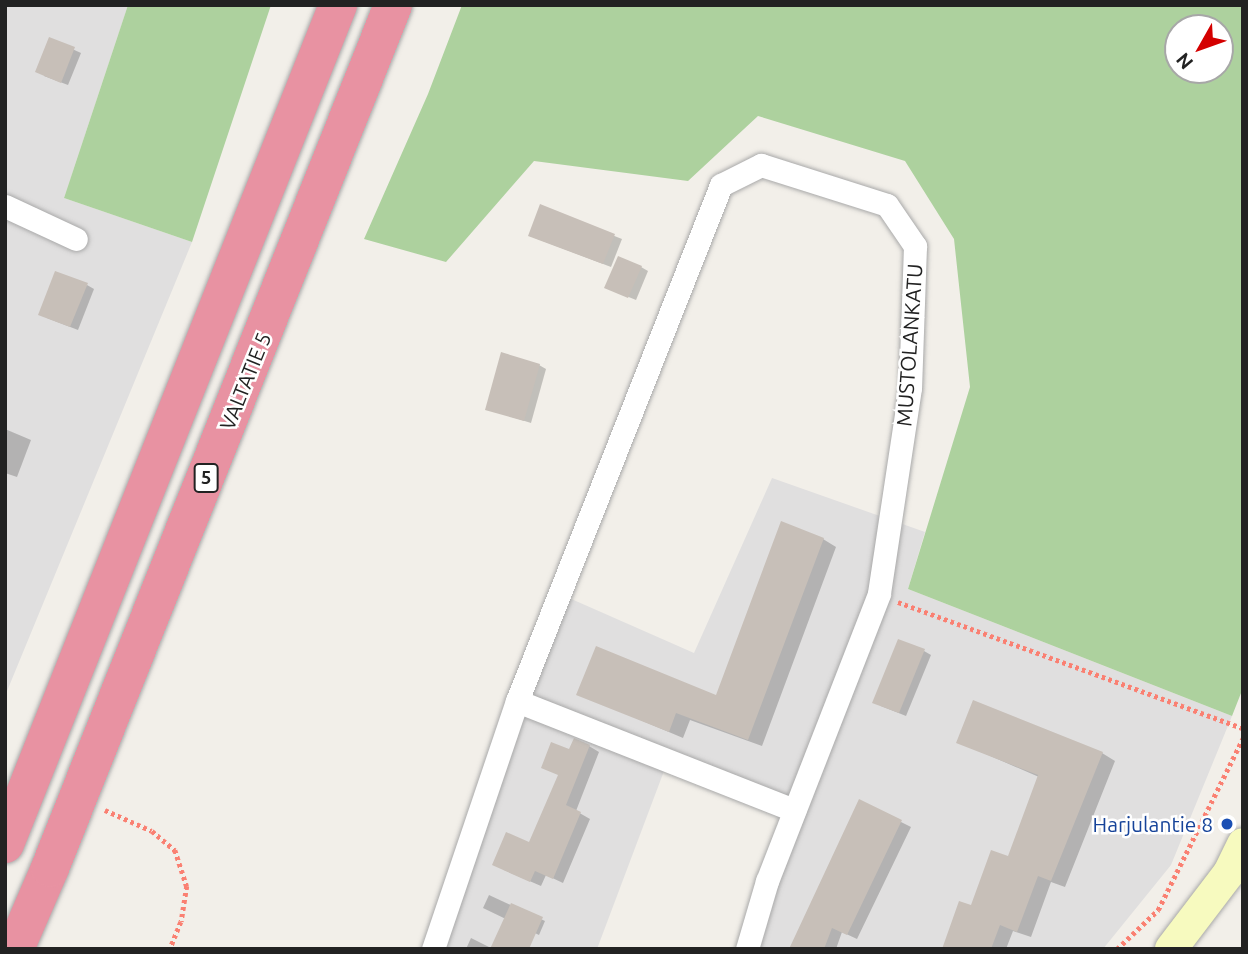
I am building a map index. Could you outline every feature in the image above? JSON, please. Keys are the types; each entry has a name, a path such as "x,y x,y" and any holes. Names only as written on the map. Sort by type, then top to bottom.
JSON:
{"highway":[{"name":"5","path":"5,844 154,476 338,5"},
{"name":"VALTATIE 5","path":"15,949 65,830 393,5"}],"street":[{"name":"MUSTOLANKATU","path":"433,949 517,701 721,185 761,165 887,205 915,246 910,388 879,594 767,881 747,949"},
{"path":"5,206 76,239"},
{"path":"517,701 794,810"},
{"path":"1171,949 1229,873 1243,844"}],"path":[{"path":"879,594 1243,728"},
{"path":"1117,949 1158,909 1243,738"},
{"path":"95,805 152,831 175,850 187,886 181,922 170,949"}],"shaded area":[{"path":"5,5 128,5 64,198 192,242 5,696"},
{"path":"772,478 925,532 908,589 1232,716 1171,865 1103,949 740,949 783,814 664,771 597,949 425,949 560,594 694,653"}],"green space":[{"path":"128,5 271,5 192,242 64,198"},
{"path":"462,5 1243,5 1243,688 1232,716 908,589 970,387 954,239 905,161 758,116 688,181 534,161 446,262 364,239 428,94"}],"building":[{"path":"49,37 75,47 61,83 35,72"},
{"path":"540,204 615,234 603,264 528,236"},
{"path":"618,256 642,266 628,298 604,288"},
{"path":"55,271 88,283 70,327 38,315"},
{"path":"501,352 540,364 524,421 485,410"},
{"path":"781,521 824,538 748,740 676,713 669,732 576,695 596,646 716,695"},
{"path":"898,639 925,649 899,713 872,703"},
{"path":"973,700 1103,752 1051,881 1038,876 1017,932 1000,925 991,949 942,949 959,901 971,905 991,850 1008,856 1038,775 956,743"},
{"path":"574,738 590,745 566,805 581,812 553,879 535,871 530,882 492,865 506,832 529,842 558,775 541,768 551,742 569,749"},
{"path":"859,799 902,820 847,935 832,928 824,949 789,949"},
{"path":"511,903 543,917 529,949 490,949"}],"place":[{"name":"Harjulantie 8","path":"1227,824"}]}
